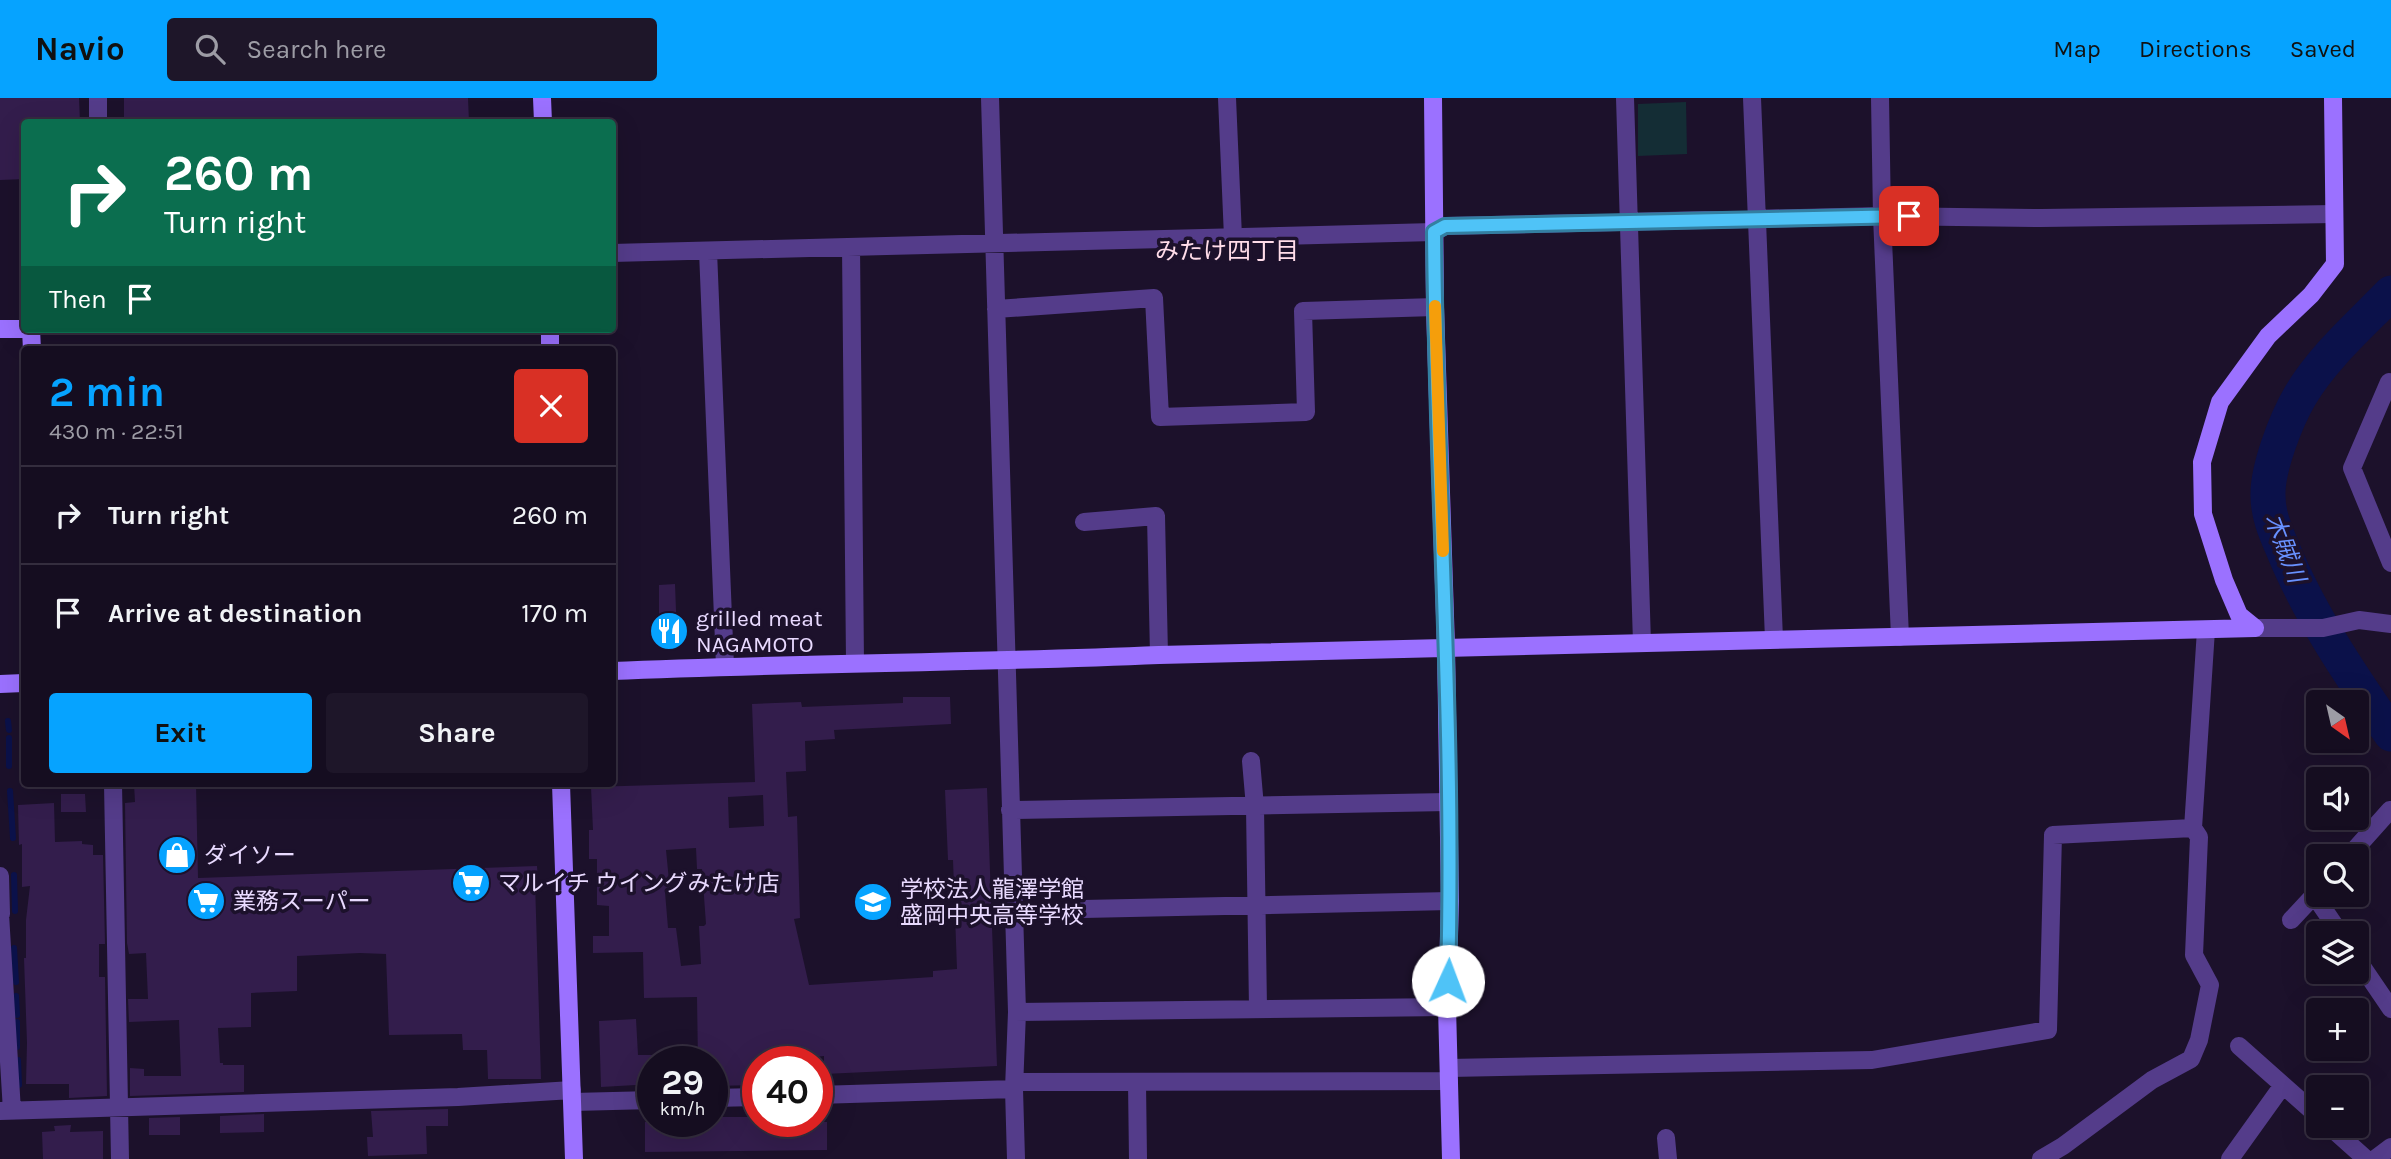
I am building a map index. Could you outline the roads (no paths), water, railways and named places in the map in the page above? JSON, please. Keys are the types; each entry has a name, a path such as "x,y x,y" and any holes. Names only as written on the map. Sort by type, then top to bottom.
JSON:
{"street":[{"path":"98,98 98,119"},
{"path":"542,98 543,119"},
{"path":"990,98 1008,662 1005,678 1017,1012 1016,1159"},
{"path":"1227,98 1233,237"},
{"path":"1433,98 1435,307 1446,647 1450,901 1447,1007 1451,1159"},
{"path":"1625,98 1642,643"},
{"path":"1752,98 1774,639"},
{"path":"1880,98 1882,216 1900,636"},
{"path":"2255,628 2239,615 2224,580 2203,513 2202,462 2220,402 2268,336 2311,295 2335,264 2333,98"},
{"path":"616,253 1434,232 1445,226 1882,216 2041,218 2334,214"},
{"path":"851,247 855,662"},
{"path":"708,251 724,666"},
{"path":"996,309 1154,298 1160,417 1306,412 1303,311 1435,307"},
{"path":"0,329 21,329"},
{"path":"2390,383 2352,468 2391,563"},
{"path":"1084,522 1156,516 1159,654"},
{"path":"616,671 855,662 1008,662 1159,654 2323,628 2358,620 2391,624"},
{"path":"2041,1159 2063,1146 2152,1080 2191,1059 2199,1040 2210,985 2194,955 2199,837 2193,828 2206,630"},
{"path":"0,684 21,683"},
{"path":"1251,761 1255,807 1258,1009"},
{"path":"113,787 120,1159"},
{"path":"561,787 574,1159"},
{"path":"1010,810 1448,802"},
{"path":"2360,844 2390,810"},
{"path":"833,1094 1015,1086 1872,1060 2048,1030 2053,835 2193,828"},
{"path":"0,876 6,1111 458,1097 573,1096 637,1099"},
{"path":"1083,909 1450,901"},
{"path":"2291,920 2306,903"},
{"path":"2369,977 2391,1009"},
{"path":"1017,1012 1447,1007"},
{"path":"2239,1046 2306,1105"},
{"path":"1137,1083 1139,1159"},
{"path":"2230,1159 2283,1085"},
{"path":"1666,1138 1668,1159"},
{"path":"2343,1138 2366,1159"},
{"path":"2375,1159 2391,1147"}],"waterway":[{"name":"木賊川","path":"2391,293 2331,355 2300,396 2278,445 2268,496 2274,529 2305,596 2346,666 2391,734"},
{"path":"8,721 9,730"},
{"path":"9,738 9,766"},
{"path":"10,791 13,838"},
{"path":"14,875 15,911"},
{"path":"14,948 16,982"},
{"path":"16,996 17,1015"},
{"path":"17,1022 17,1047"},
{"path":"18,1060 19,1085"}],"place":[{"name":"grilled meat NAGAMOTO","path":"669,631"},
{"name":"ダイソー","path":"177,855"},
{"name":"マルイチ ウイングみたけ店","path":"471,883"},
{"name":"業務スーパー","path":"206,901"},
{"name":"学校法人龍澤学館 盛岡中央高等学校","path":"873,902"}],"district":[{"name":"みたけ四丁目","path":"1227,251"}]}
